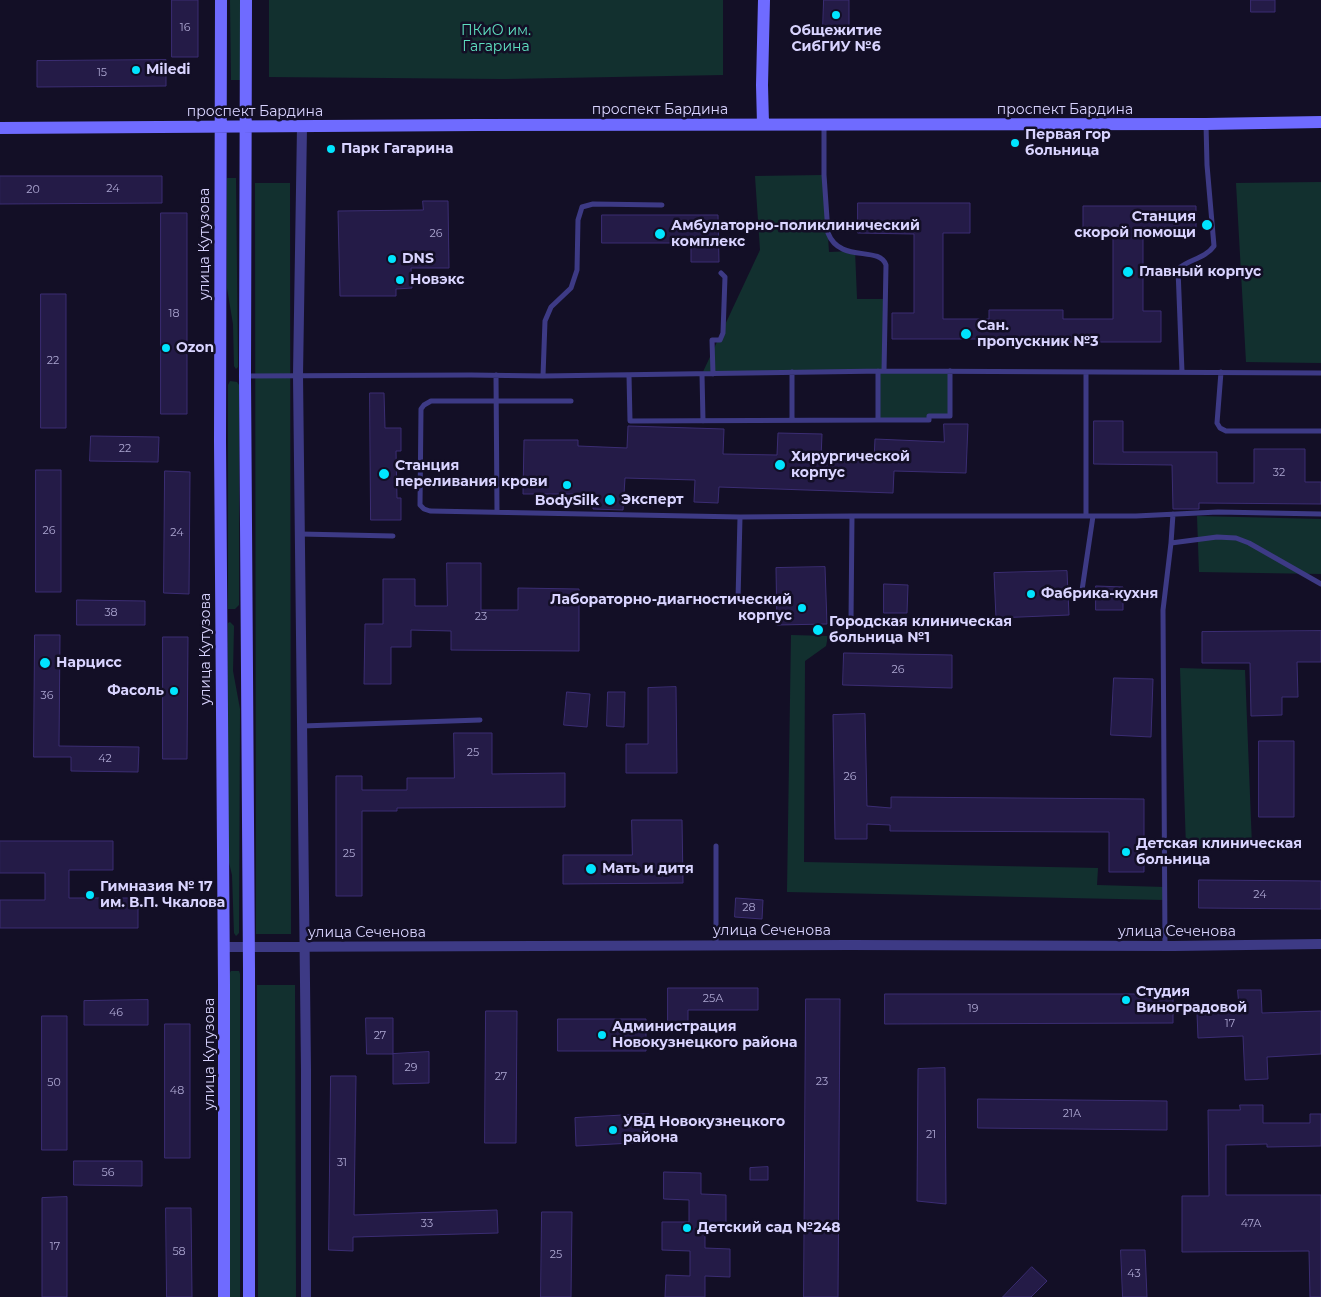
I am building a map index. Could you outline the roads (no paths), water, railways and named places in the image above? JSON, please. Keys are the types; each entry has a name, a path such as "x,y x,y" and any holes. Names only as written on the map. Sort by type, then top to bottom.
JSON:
{"main road":[{"name":"улица Кутузова","path":"221,0 224,1297"},
{"path":"246,0 249,1297"},
{"path":"763,124 764,0"},
{"name":"проспект Бардина","path":"0,128 1321,122"}],"street":[{"path":"302,127 298,376 305,947 306,1297"},
{"name":"улица Сеченова","path":"224,947 1165,946 1321,944"}],"lane":[{"path":"824,124 824,175 828,233 831,242 849,252 880,256 886,265 878,420"},
{"path":"1182,372 1178,269 1185,263 1203,256 1214,246 1206,165 1206,124"},
{"path":"543,376 545,321 551,307 571,288 577,270 578,220 582,207 593,204 662,204"},
{"path":"713,374 712,340 720,340 723,333 725,277 721,272"},
{"path":"246,376 543,376 881,371 1321,373"},
{"path":"629,375 630,421 929,420 929,416 950,416 950,371"},
{"path":"792,372 792,420"},
{"path":"1086,372 1086,516"},
{"path":"1221,372 1217,423 1220,428 1226,431 1321,431"},
{"path":"702,374 703,420"},
{"path":"496,375 497,512"},
{"path":"571,401 431,402 424,404 421,408 420,505 430,511 740,517 1093,516 1218,512 1321,514"},
{"path":"1165,946 1163,610 1173,514"},
{"path":"851,621 852,516"},
{"path":"1081,597 1093,516"},
{"path":"738,600 740,517"},
{"path":"300,534 393,536"},
{"path":"1171,543 1216,537 1236,538 1249,543 1321,584"},
{"path":"302,726 480,720"},
{"path":"716,846 716,945"}],"place":[{"name":"Общежитие СибГИУ №6","path":"836,15"},
{"name":"Miledi","path":"136,70"},
{"name":"Первая гор больница","path":"1015,143"},
{"name":"Парк Гагарина","path":"331,149"},
{"name":"Станция скорой помощи","path":"1207,225"},
{"name":"Амбулаторно-поликлинический комплекс","path":"660,234"},
{"name":"DNS","path":"392,259"},
{"name":"Главный корпус","path":"1128,272"},
{"name":"Новэкс","path":"400,280"},
{"name":"Сан. пропускник №3","path":"966,334"},
{"name":"Ozon","path":"166,348"},
{"name":"Хирургической корпус","path":"780,465"},
{"name":"Станция переливания крови","path":"384,474"},
{"name":"BodySilk","path":"567,485"},
{"name":"Эксперт","path":"610,500"},
{"name":"Фабрика-кухня","path":"1031,594"},
{"name":"Лабораторно-диагностический корпус","path":"802,608"},
{"name":"Городская клиническая больница №1","path":"818,630"},
{"name":"Нарцисс","path":"45,663"},
{"name":"Фасоль","path":"174,691"},
{"name":"Детская клиническая больница","path":"1126,852"},
{"name":"Мать и дитя","path":"591,869"},
{"name":"Гимназия № 17 им. В.П. Чкалова","path":"90,895"},
{"name":"Студия Виноградовой","path":"1126,1000"},
{"name":"Администрация Новокузнецкого района","path":"602,1035"},
{"name":"УВД Новокузнецкого района","path":"613,1130"},
{"name":"Детский сад №248","path":"687,1228"}],"park label":[{"name":"ПКиО им. Гагарина","path":"496,40"}]}
